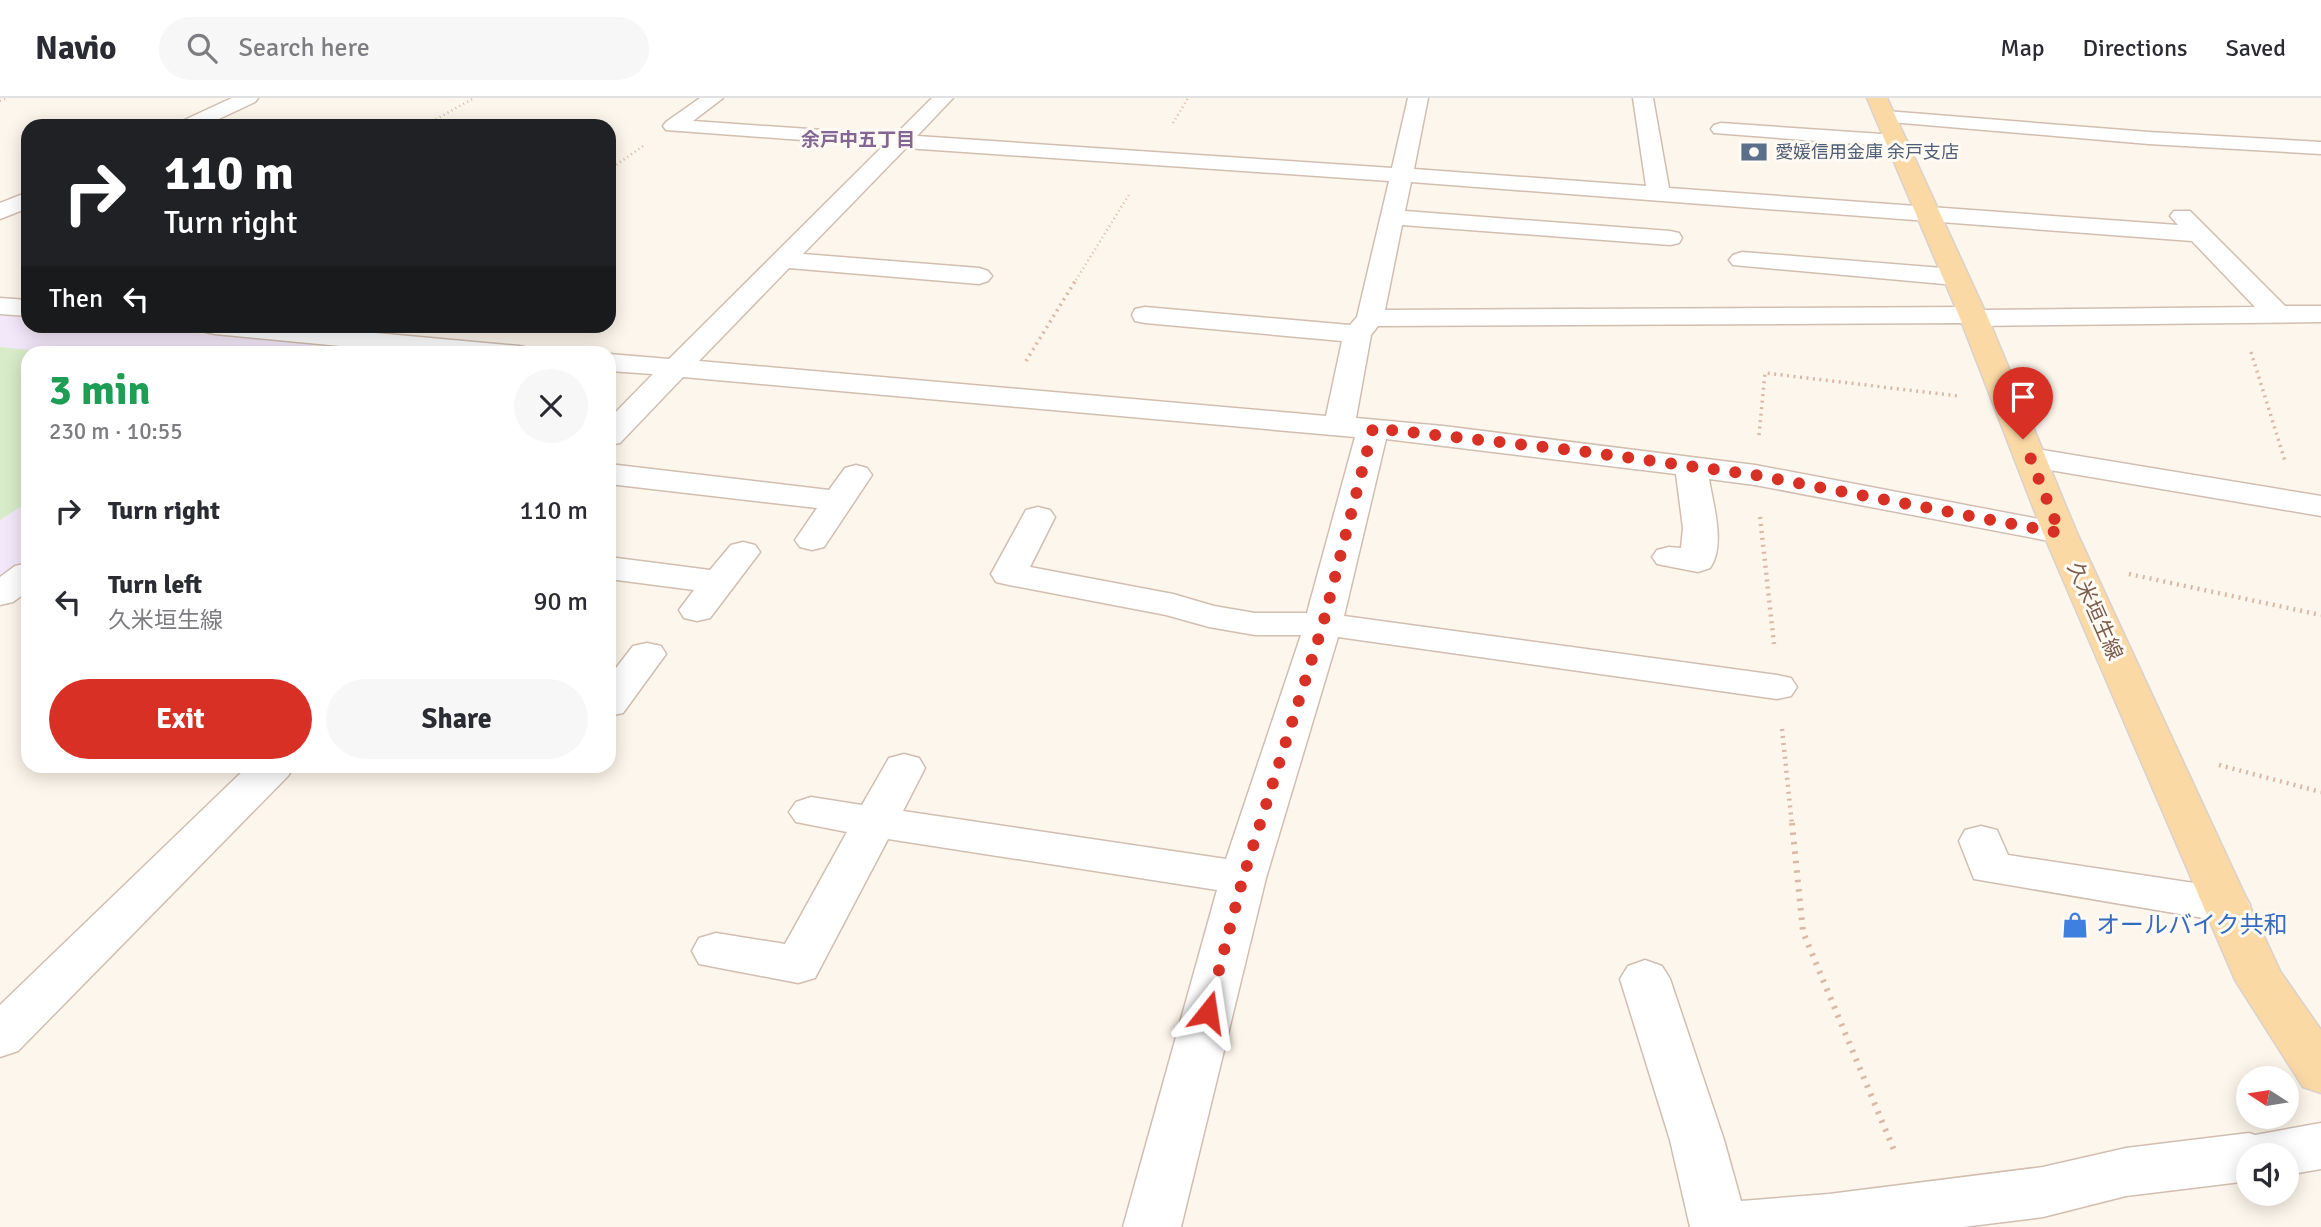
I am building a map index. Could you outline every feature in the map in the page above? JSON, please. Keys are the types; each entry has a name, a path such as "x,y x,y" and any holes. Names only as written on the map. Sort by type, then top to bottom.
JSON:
{"main road":[{"name":"久米垣生線","path":"1886,119 1973,316 2067,548 2260,980 2321,1072"}],"street":[{"path":"202,119 248,98"},
{"path":"713,98 673,126 900,142 1048,161 1151,158 1928,214 2191,225 2277,314"},
{"path":"616,429 943,98"},
{"path":"1152,1227 1243,878 1323,624 1356,428 1364,326 1402,175 1418,98"},
{"path":"1643,98 1659,194"},
{"path":"1721,129 1886,119 2318,150"},
{"path":"2129,136 2141,158"},
{"path":"1239,164 1251,139"},
{"path":"0,212 21,202"},
{"path":"1392,217 1670,238"},
{"path":"866,266 887,243"},
{"path":"785,260 979,276"},
{"path":"1742,260 1955,277"},
{"path":"0,306 21,308"},
{"path":"1144,316 1364,326 1973,316 2321,314"},
{"path":"263,333 351,346"},
{"path":"616,363 1356,428 1580,451 1755,475 2067,548"},
{"path":"2031,458 2310,504"},
{"path":"1669,557 1698,561 1700,528 1691,466"},
{"path":"616,474 848,488 812,540"},
{"path":"1038,517 1009,575 1173,605 1209,616 1255,624 1323,624 1777,687"},
{"path":"697,610 743,552"},
{"path":"616,569 719,582"},
{"path":"0,594 21,579"},
{"path":"616,688 647,653"},
{"path":"716,951 798,965 904,768"},
{"path":"0,1037 267,773"},
{"path":"811,812 1243,878"},
{"path":"1981,841 1990,868 2227,905"},
{"path":"1645,978 1697,1140 1719,1227"},
{"path":"2299,1150 2321,1146"},
{"path":"1732,1227 1829,1219 2043,1192 2126,1172 2236,1159"}],"path":[{"path":"0,101 8,98"},
{"path":"436,119 474,98"},
{"path":"1003,397 1188,98"},
{"path":"2240,315 2310,504"},
{"path":"2067,548 2321,615"},
{"path":"2157,748 2321,792"}],"shaded area":[{"path":"0,315 21,317 21,333 193,333 316,346 21,346 21,570 0,585"}],"green space":[{"path":"0,347 21,349 21,506 0,520"}],"place":[{"name":"愛媛信用金庫 余戸支店","path":"1754,152"},
{"name":"オールバイク共和","path":"2075,925"}],"district":[{"name":"余戸中五丁目","path":"858,140"}],"route":[{"path":"1208,1012 1243,878 1323,624 1373,428 1580,451 1755,475 2060,533 2023,439"}]}
